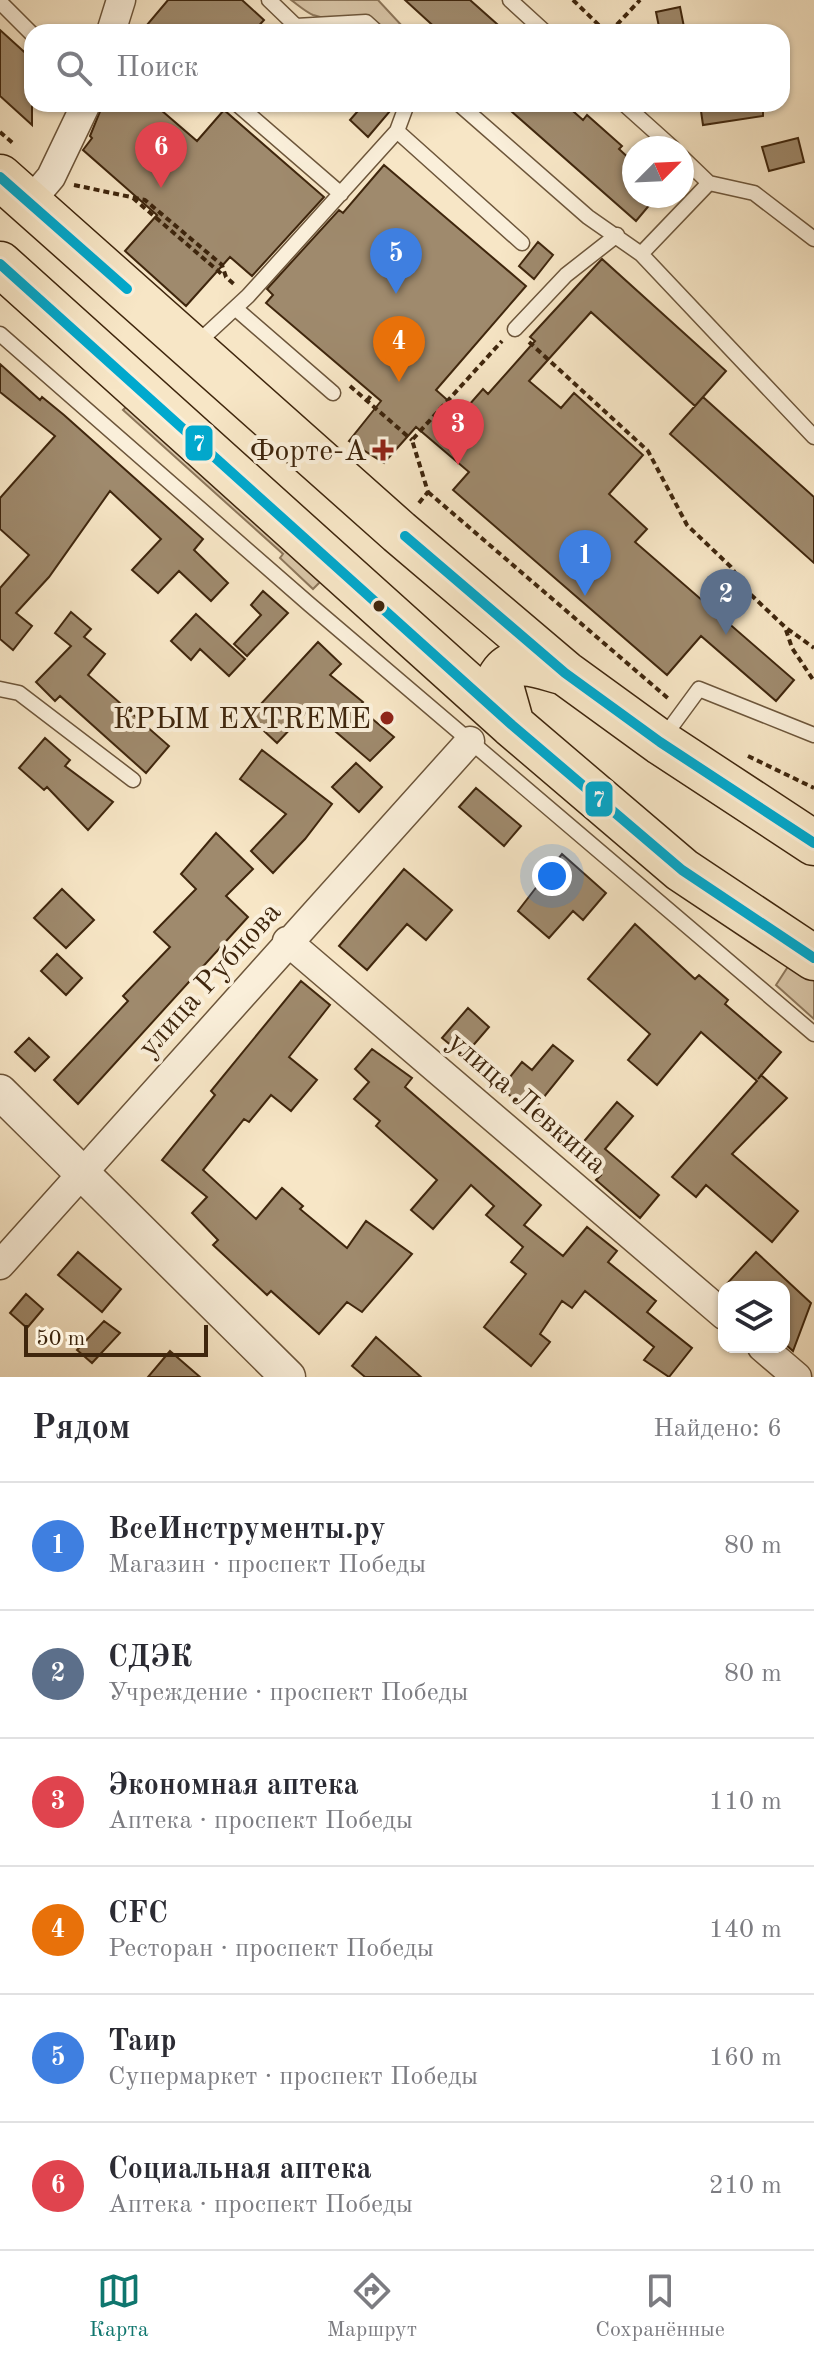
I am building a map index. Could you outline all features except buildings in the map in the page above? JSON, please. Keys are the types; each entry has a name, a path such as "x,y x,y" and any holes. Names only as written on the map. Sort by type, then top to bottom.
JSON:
{"main road":[{"path":"27,186 200,355 565,673"},
{"path":"1,268 167,412 512,725 682,870 814,958"},
{"path":"167,412 202,421 215,412 216,386 200,355"},
{"path":"512,725 499,679 505,668 517,662 565,673 671,726 814,843"}],"street":[{"path":"114,24 121,0"},
{"path":"27,186 80,112"},
{"name":"улица Рубцова","path":"0,1265 287,941 470,741"},
{"name":"улица Левкина","path":"287,941 718,1310"},
{"path":"0,1092 80,1175 288,1377"},
{"path":"769,1353 797,1377"}],"lane":[{"path":"269,0 290,24"},
{"path":"510,0 536,24"},
{"path":"0,2 24,26"},
{"path":"345,24 368,24"},
{"path":"246,112 341,194"},
{"path":"200,355 235,308 397,131 404,112"},
{"path":"468,112 588,217 641,254 763,387 814,437"},
{"path":"633,112 660,136"},
{"path":"397,131 522,243"},
{"path":"694,169 709,183 754,193 814,239"},
{"path":"641,254 709,183"},
{"path":"515,329 566,275 617,235"},
{"path":"235,308 333,393"},
{"path":"0,334 814,1034"},
{"path":"0,689 19,693 133,780"},
{"path":"671,726 699,689 814,735"}],"path":[{"path":"573,0 599,24"},
{"path":"616,24 640,0"},
{"path":"0,132 27,186 66,183 145,200 222,265 226,277 248,296"},
{"path":"515,329 648,451 687,525 785,627 814,648"},
{"path":"499,345 412,440 428,492 671,726"},
{"path":"367,401 372,394"},
{"path":"417,505 428,492"},
{"path":"785,627 792,648 814,681"},
{"path":"743,754 814,788"}],"shaded area":[{"path":"291,0 378,0 400,24 377,24 359,17 324,18"},
{"path":"126,407 320,582 313,589 280,558 283,554 123,410"},
{"path":"789,965 814,978 814,1019 776,985"}],"transit line":[{"name":"7","path":"0,177 127,289"},
{"name":"7","path":"0,264 512,725 682,870 814,958"},
{"name":"7","path":"405,536 565,673 660,742 814,843"}],"place":[{"name":"Социальная аптека","path":"161,188"},
{"name":"Таир","path":"396,294"},
{"name":"CFC","path":"399,382"},
{"name":"Форте-А","path":"383,450"},
{"name":"Экономная аптека","path":"458,465"},
{"name":"ВсеИнструменты.ру","path":"585,596"},
{"name":"СДЭК","path":"726,635"},
{"name":"КРЫМ EXTREME","path":"387,718"}]}
